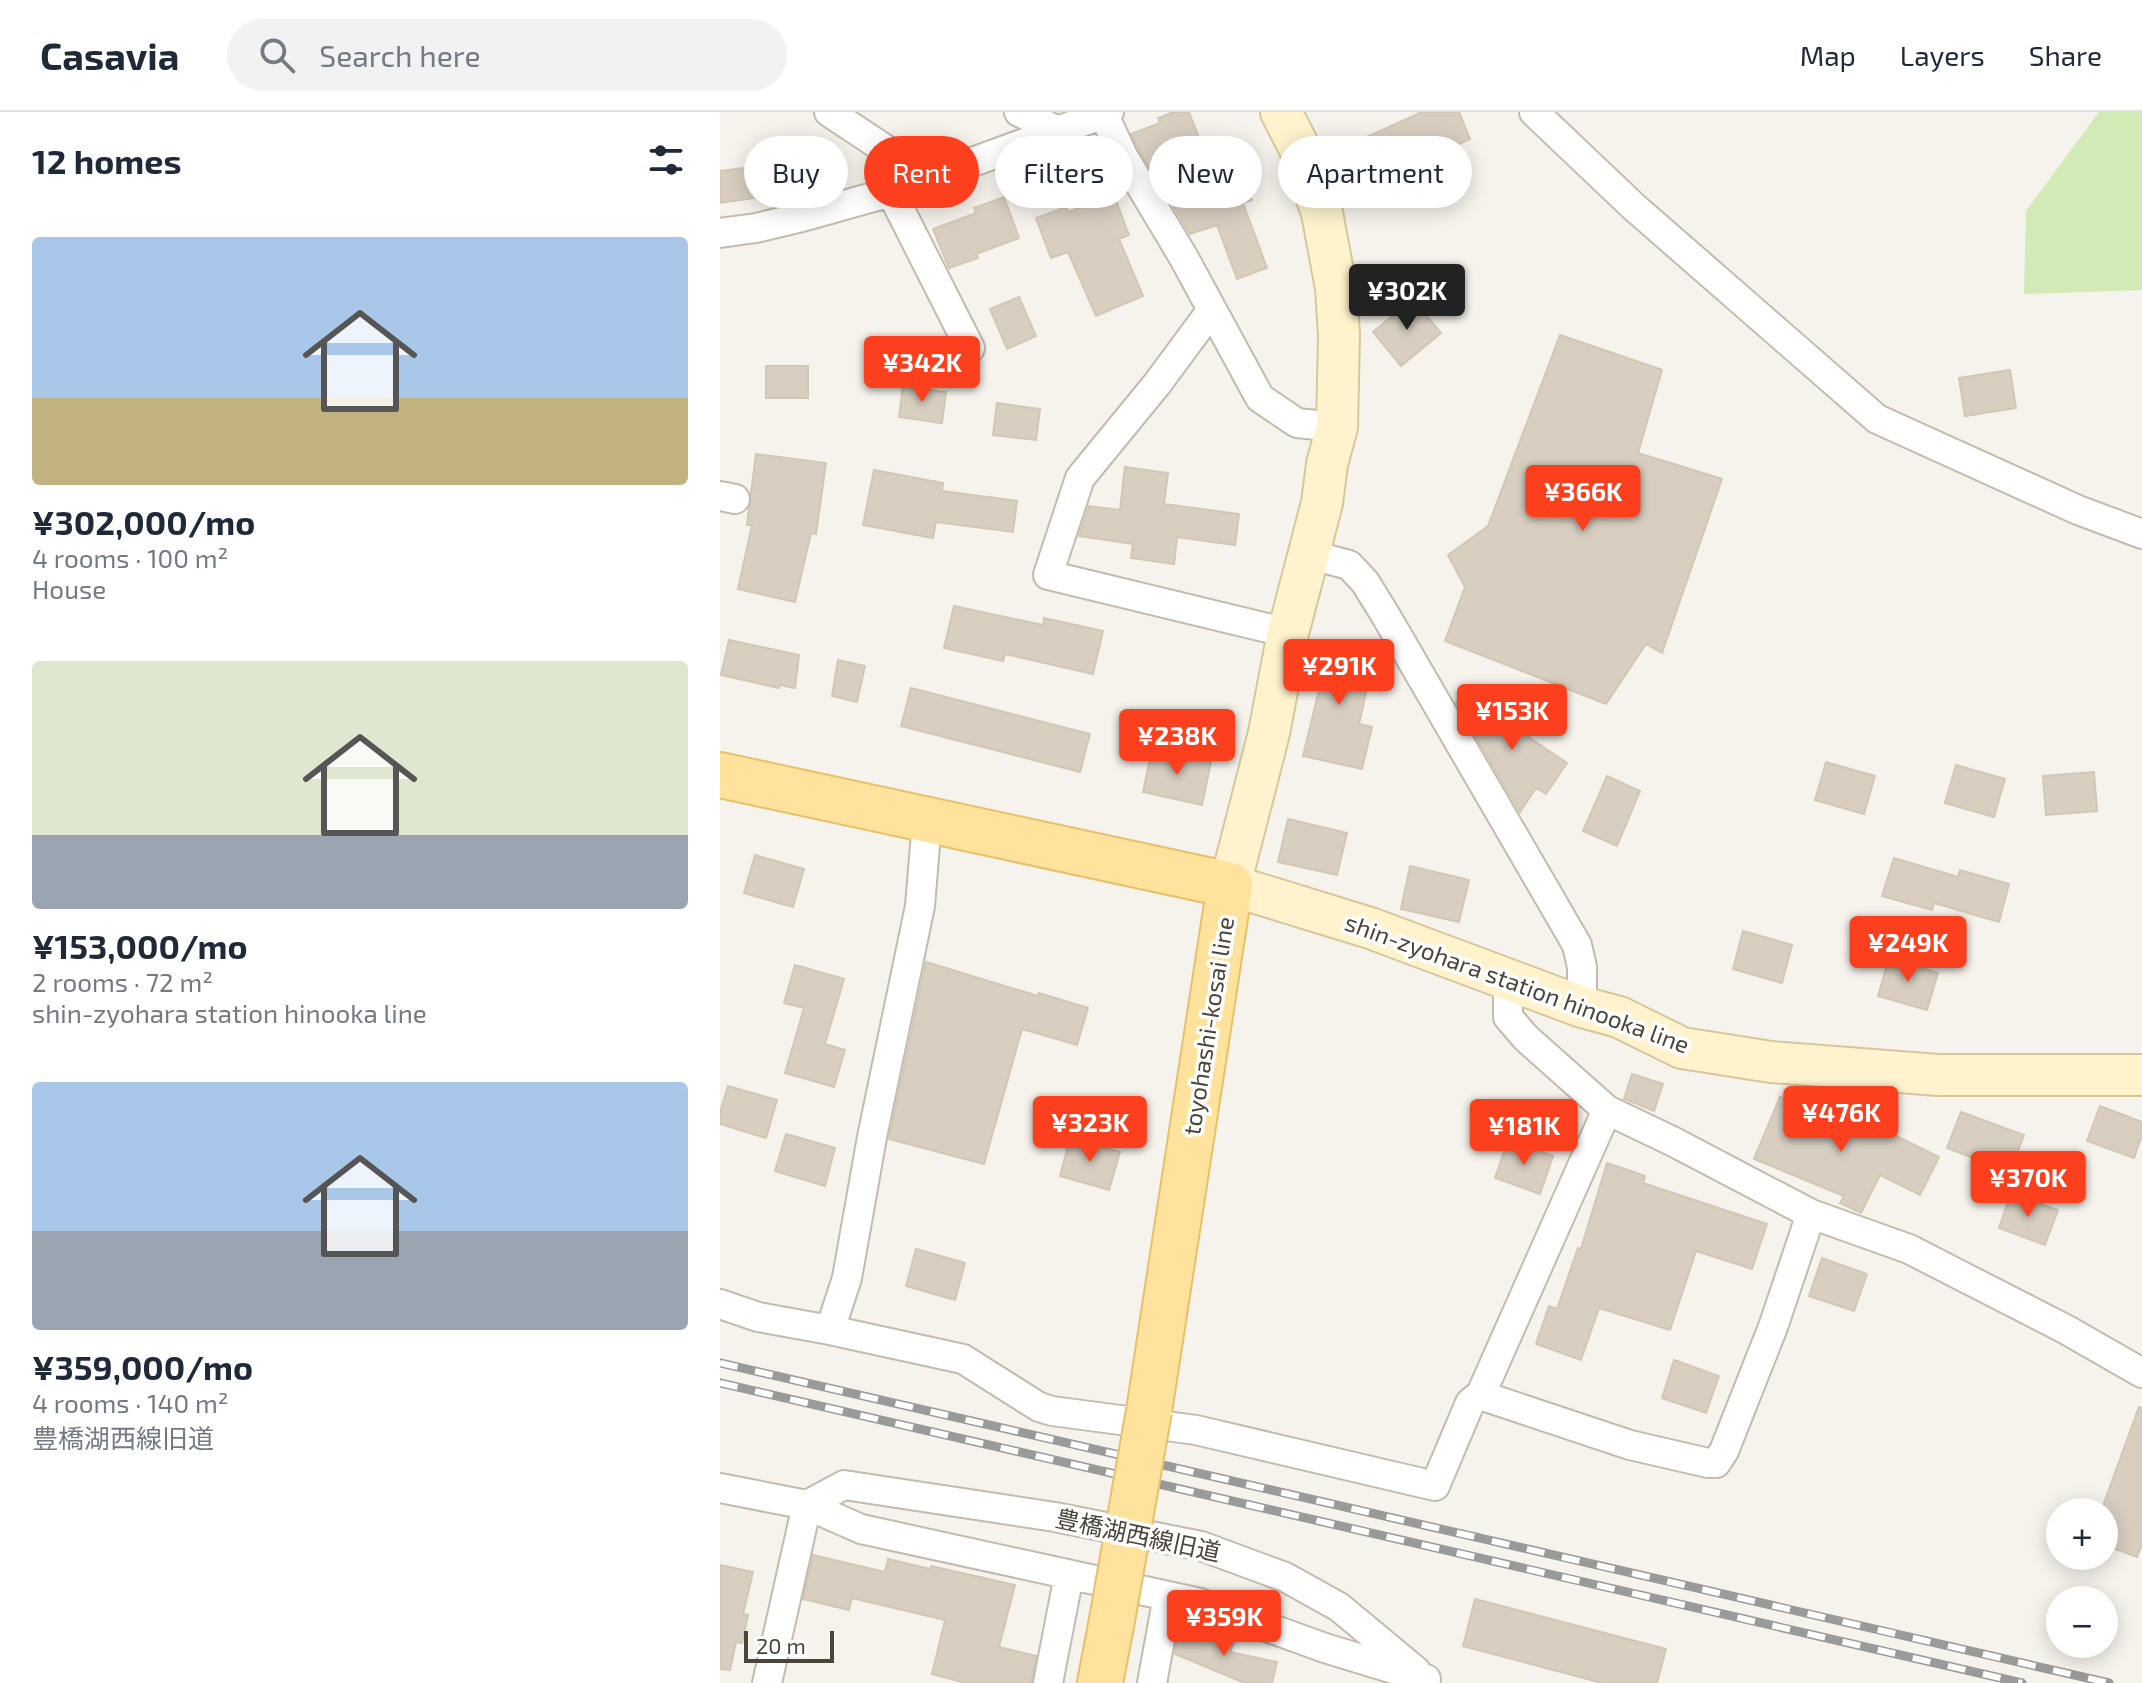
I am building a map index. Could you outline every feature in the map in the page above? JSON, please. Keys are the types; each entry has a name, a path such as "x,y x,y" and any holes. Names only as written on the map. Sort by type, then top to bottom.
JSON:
{"main road":[{"path":"1230,885 1269,733 1288,633 1322,503 1327,464 1337,427 1339,335 1336,288 1322,213 1299,147 1281,112"},
{"name":"toyohashi-kosai line","path":"720,775 1230,885 1149,1411 1100,1683"},
{"name":"shin-zyohara station hinooka line","path":"1230,885 1370,928 1582,1007 1619,1017 1682,1048 1771,1062 1938,1075 2142,1075"}],"street":[{"path":"829,112 865,136"},
{"path":"1019,112 1058,131"},
{"path":"1534,112 1634,207 1877,419 2078,510 2142,534"},
{"path":"979,161 1107,113 1123,156 1184,258 1260,398 1297,423 1337,427"},
{"path":"720,233 770,225 864,199"},
{"path":"899,208 970,348"},
{"path":"1211,311 1157,384 1080,478 1048,575 1288,633"},
{"path":"1308,554 1349,565 1365,582 1386,616 1577,945 1582,967 1582,1007"},
{"path":"830,1330 847,1278 872,1137 920,906 927,821"},
{"path":"1508,978 1508,1017 1526,1038 1607,1110 1811,1214 1909,1249 2067,1330 2142,1373"},
{"path":"720,1304 758,1317 963,1359 1039,1407 1052,1411 1196,1430 1435,1486 1470,1403 1480,1395 1607,1110"},
{"path":"1480,1395 1630,1445 1716,1463 1724,1451 1773,1327 1811,1214"},
{"name":"豊橋湖西線旧道","path":"807,1505 844,1485 1055,1517 1201,1546 1285,1577 1339,1607 1432,1681"},
{"path":"720,1488 807,1505 861,1529 1200,1603 1325,1648 1432,1681"},
{"path":"767,1683 807,1505"},
{"path":"1048,1683 1069,1575"},
{"path":"1152,1683 1168,1596"}],"green space":[{"path":"2099,112 2142,112 2142,290 2024,294 2026,211"}],"building":[{"path":"1174,112 1189,112 1198,136 1149,136 1149,167 1131,134 1160,123 1158,118"},
{"path":"1422,112 1459,112 1469,136 1369,136"},
{"path":"744,168 744,200 720,203 720,171"},
{"path":"995,200 995,208 1008,208 1019,238 949,268 933,229 976,213 974,208"},
{"path":"1063,208 1068,212 1079,208 1119,208 1129,235 1119,239 1143,296 1096,316 1068,252 1051,258 1036,218"},
{"path":"1175,208 1245,208 1267,268 1237,279 1217,225 1190,234"},
{"path":"1019,297 1036,336 1007,349 990,309"},
{"path":"1413,299 1441,333 1401,366 1373,332"},
{"path":"1560,335 1662,370 1638,453 1722,479 1662,653 1646,644 1606,704 1445,641 1465,587 1448,555 1488,526"},
{"path":"766,366 808,366 808,398 766,398"},
{"path":"2010,370 2016,408 1965,416 1959,378"},
{"path":"903,386 946,392 942,423 899,417"},
{"path":"997,403 1040,409 1036,440 993,435"},
{"path":"756,454 826,463 816,534 811,533 795,602 738,589 752,525 747,525"},
{"path":"1125,467 1168,473 1164,504 1239,514 1235,545 1177,537 1174,564 1131,558 1133,544 1079,536 1089,506 1120,510"},
{"path":"874,470 943,483 942,491 1017,501 1013,532 936,522 933,538 863,525"},
{"path":"954,606 1043,625 1044,618 1103,631 1093,674 1005,654 1003,661 944,648"},
{"path":"729,640 799,655 795,688 780,685 779,688 721,675"},
{"path":"1316,645 1374,658 1359,724 1372,727 1362,769 1303,756 1319,690 1306,687"},
{"path":"838,660 865,666 857,702 832,696"},
{"path":"911,688 1090,734 1080,772 901,726"},
{"path":"1460,695 1505,713 1502,719 1567,763 1546,794 1536,788 1520,812 1456,703"},
{"path":"1152,749 1211,762 1202,805 1143,792"},
{"path":"1826,762 1875,776 1864,814 1815,800"},
{"path":"1956,765 2005,779 1994,817 1945,803"},
{"path":"2094,772 2097,811 2046,815 2043,776"},
{"path":"1607,776 1640,791 1617,846 1583,831"},
{"path":"1288,819 1347,833 1337,875 1278,862"},
{"path":"755,855 804,869 793,907 744,893"},
{"path":"1894,858 1958,877 1960,870 2009,884 1999,922 1934,903 1932,910 1882,896"},
{"path":"1410,866 1469,880 1459,922 1401,909"},
{"path":"1743,931 1792,945 1782,983 1733,969"},
{"path":"1889,958 1938,973 1927,1010 1878,996"},
{"path":"926,962 1088,1008 1077,1045 1022,1029 984,1164 889,1139"},
{"path":"795,965 844,979 825,1044 845,1050 834,1087 785,1073 804,1008 784,1003"},
{"path":"1632,1074 1663,1084 1654,1111 1624,1099"},
{"path":"728,1086 777,1100 766,1138 720,1124 720,1112"},
{"path":"1780,1097 1874,1135 1878,1127 1939,1157 1920,1195 1880,1175 1861,1213 1840,1203 1844,1196 1754,1159"},
{"path":"2100,1106 2142,1122 2142,1135 2134,1158 2087,1141"},
{"path":"1961,1112 2024,1135 2010,1172 1947,1148"},
{"path":"786,1134 835,1148 825,1186 775,1171"},
{"path":"1070,1138 1120,1152 1109,1190 1060,1176"},
{"path":"1508,1140 1553,1156 1540,1194 1495,1178"},
{"path":"1607,1163 1645,1176 1643,1183 1767,1224 1752,1269 1696,1251 1670,1330 1599,1308 1581,1360 1536,1344 1549,1306 1557,1309 1578,1248 1581,1249"},
{"path":"2011,1193 2058,1210 2045,1245 1999,1228"},
{"path":"916,1249 965,1263 955,1300 906,1286"},
{"path":"1822,1258 1867,1274 1854,1311 1809,1296"},
{"path":"1674,1360 1719,1376 1706,1413 1662,1398"},
{"path":"2139,1407 2142,1408 2142,1544 2137,1557 2118,1550 2118,1498 2106,1498"},
{"path":"813,1555 885,1572 888,1559 1015,1585 999,1647 1036,1656 1031,1683 966,1683 932,1674 945,1620 852,1598 849,1610 803,1599"},
{"path":"720,1565 753,1572 743,1614 748,1615 742,1643 736,1642 730,1670 720,1669"},
{"path":"1475,1599 1666,1649 1657,1683 1602,1683 1463,1646"},
{"path":"1190,1625 1234,1643 1230,1652 1277,1662 1272,1683 1245,1683 1175,1654 1177,1640 1183,1641"}],"railway":[{"path":"720,1363 2109,1683"},
{"path":"720,1383 2022,1683"}]}
